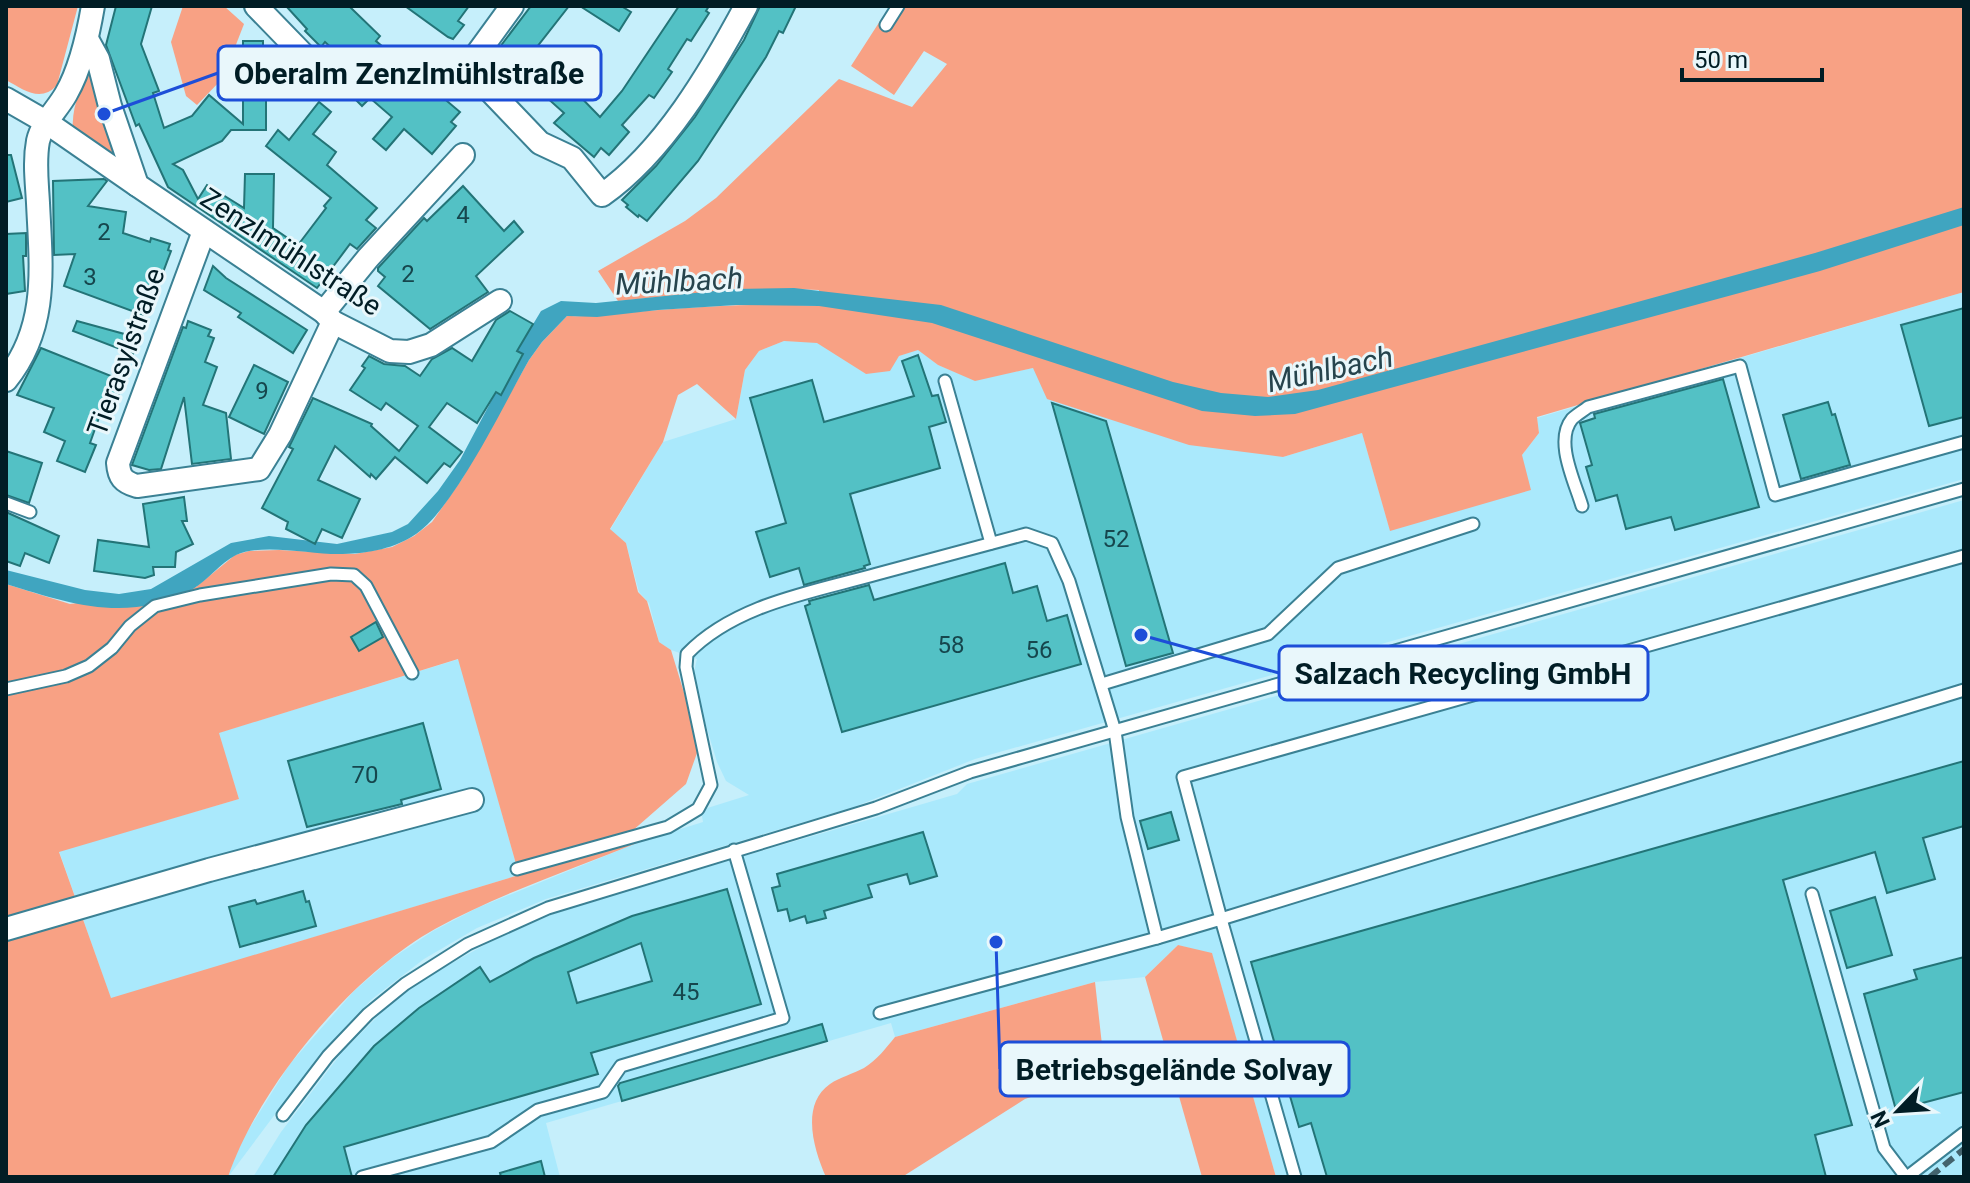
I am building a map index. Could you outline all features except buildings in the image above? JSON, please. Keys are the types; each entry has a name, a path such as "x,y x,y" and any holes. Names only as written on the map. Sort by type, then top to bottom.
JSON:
{"street":[{"path":"6,380 22,360 39,306 40,243 35,164 38,139 68,91 87,39 93,6"},
{"path":"256,6 321,73 329,86"},
{"path":"512,6 472,61 473,73 540,143 572,158 602,195 622,181 663,135 711,68 746,6"},
{"path":"87,39 98,59 110,106 137,185"},
{"name":"Zenzlmühlstraße","path":"6,99 46,122 329,317 390,351 409,352 431,345 500,301"},
{"path":"329,317 368,258 463,155"},
{"name":"Tierasylstraße","path":"204,231 118,463 119,475 126,483 137,486 259,469 280,435 329,317"},
{"path":"6,929 209,870 472,800"}],"lane":[{"path":"886,25 898,6"},
{"path":"1582,506 1565,445 1565,433 1572,419 1588,407 1740,366 1775,495 1964,442"},
{"path":"945,381 991,543"},
{"path":"283,1115 328,1056 368,1014 405,984 468,944 548,908 876,808 970,772 1964,489"},
{"path":"6,503 30,512"},
{"path":"1102,684 1268,634 1338,568 1473,524"},
{"path":"517,869 668,827 698,809 711,785 686,667 687,654 696,644 730,621 792,597 1026,534 1052,543 1069,581 1115,731 1127,817 1157,938"},
{"path":"1295,1177 1183,777 1964,556"},
{"path":"6,689 66,676 89,666 155,606 200,595 331,574 354,575 366,586 412,673"},
{"path":"880,1013 1221,919 1964,690"},
{"path":"362,1177 491,1142 538,1110 603,1092 621,1066 783,1018 734,850"},
{"path":"1812,894 1884,1148 1906,1177 1964,1133"}],"shaded area":[{"path":"6,6 78,6 57,85 45,93 32,93 6,80"},
{"path":"183,6 224,6 244,24 223,78 197,105 186,96 171,42"},
{"path":"903,6 1964,6 1964,292 1537,417 1539,433 1522,455 1531,490 1390,531 1362,433 1283,457 1189,445 1047,399 1033,368 975,381 938,365 918,350 899,356 890,371 866,374 817,343 784,341 759,351 745,370 736,419 697,384 678,395 663,442 610,529 626,543 638,592 647,601 659,642 671,650 696,732 697,753 686,784 631,832 516,864 458,659 219,733 239,799 59,852 111,998 642,841 460,916 403,949 341,1004 285,1071 242,1142 228,1177 6,1177 6,584 70,604 196,587 235,555 249,551 355,554 392,547 432,522 462,479 529,360 567,316 739,305 819,306 819,290 794,289 718,291 618,301 598,271 685,221 716,198 839,79 912,107 947,64 924,51 894,95 851,66 880,21 891,28"},
{"path":"87,72 93,73 118,162 73,132 74,109"},
{"path":"1964,207 1964,225 1820,271 1295,414 1255,416 1202,411 932,323 819,306 736,305 597,317 567,316 529,360 477,456 444,505 428,523 404,541 357,553 327,554 272,549 246,552 230,558 193,589 146,606 122,608 77,604 6,584 6,570 85,590 119,594 151,589 231,543 269,536 337,544 392,532 408,524 438,491 460,460 496,392 501,394 523,355 517,351 541,311 561,301 596,303 734,289 794,288 941,305 1173,382 1221,393 1268,397 1318,390 1815,253"},
{"path":"1964,292 1964,479 975,759 854,807 546,899 477,928 424,959 372,999 321,1053 228,1177 239,1145 289,1065 354,991 391,959 433,931 477,908 642,841 703,822 701,810 749,795 726,781 717,762 695,689 693,676 697,659 671,650 659,642 649,603 639,592 626,543 610,530 663,442 736,419 745,370 759,351 784,341 817,342 866,374 918,349 938,365 975,380 1033,368 1283,457 1362,433 1390,530 1522,455 1539,433 1537,418"},
{"path":"1964,500 1964,1172 1958,1177 1276,1177 1212,954 1178,945 1145,977 1095,982 895,1037 891,1023 546,1123 560,1177 253,1177 281,1132 343,1051 389,1005 425,978 488,943 548,916 593,900 957,794 967,784"},
{"path":"459,659 519,875 111,999 59,851 239,799 218,733"},
{"path":"1178,945 1212,953 1276,1177 1202,1177 1145,977"},
{"path":"1095,982 1105,1072 1025,1099 902,1177 826,1177 814,1141 812,1116 821,1093 830,1084 869,1065 895,1037"}],"railway":[{"path":"1930,1177 1964,1149"}],"place":[{"name":"Oberalm Zenzlmühlstraße","path":"104,114"},
{"name":"Salzach Recycling GmbH","path":"1141,635"},
{"name":"Betriebsgelände Solvay","path":"996,942"}],"water label":[{"name":"Mühlbach","path":"679,281"},
{"name":"Mühlbach","path":"1330,369"}]}
